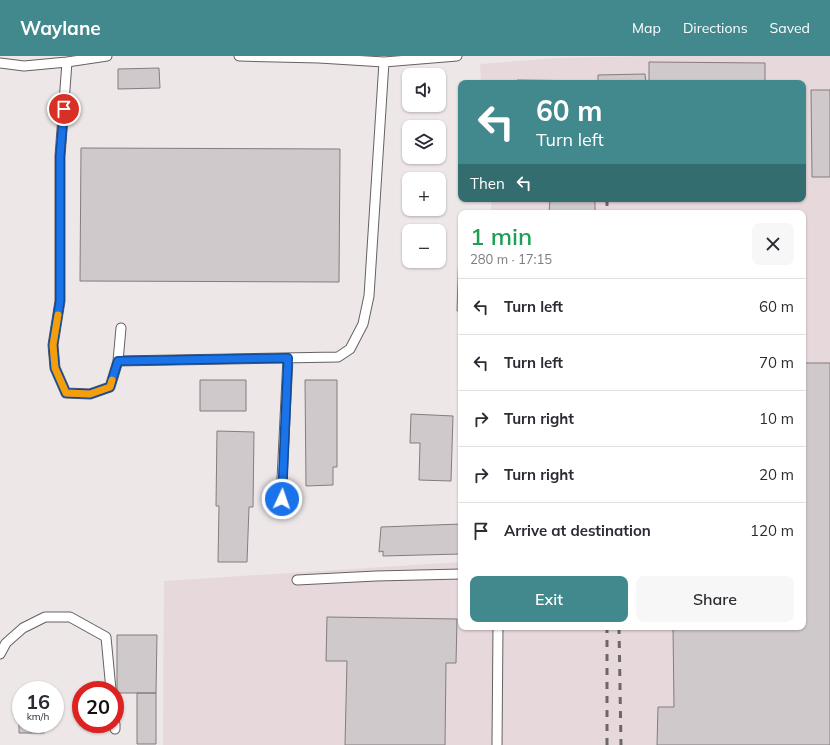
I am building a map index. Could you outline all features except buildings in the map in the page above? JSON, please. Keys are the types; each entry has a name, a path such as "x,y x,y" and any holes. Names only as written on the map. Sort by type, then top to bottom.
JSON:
{"lane":[{"path":"0,63 24,66 107,56"},
{"path":"239,56 319,58 384,62 457,56"},
{"path":"67,62 60,156 60,301 53,345 55,368 66,393 90,394 110,387 118,361 121,328"},
{"path":"118,361 338,356 350,349 363,324 369,296 384,62"},
{"path":"282,499 288,358"},
{"path":"297,580 458,574"},
{"path":"0,654 6,643 23,628 45,617 70,617 106,637 110,681"},
{"path":"497,745 498,630"}],"shaded area":[{"path":"646,56 830,56 830,745 163,745 164,581 458,562 458,630 806,630 806,210 491,210 491,202 806,202 806,80 481,80 480,64 557,58"}],"railway":[{"path":"607,202 607,210"},
{"path":"607,630 607,745"},
{"path":"619,630 621,745"}],"slow traffic":[{"path":"58,315 53,345 55,368 66,393 90,394 110,387 112,380"}],"route":[{"path":"64,109 60,156 60,301 53,345 55,368 66,393 90,394 110,387 118,361 288,358 282,499"}]}
